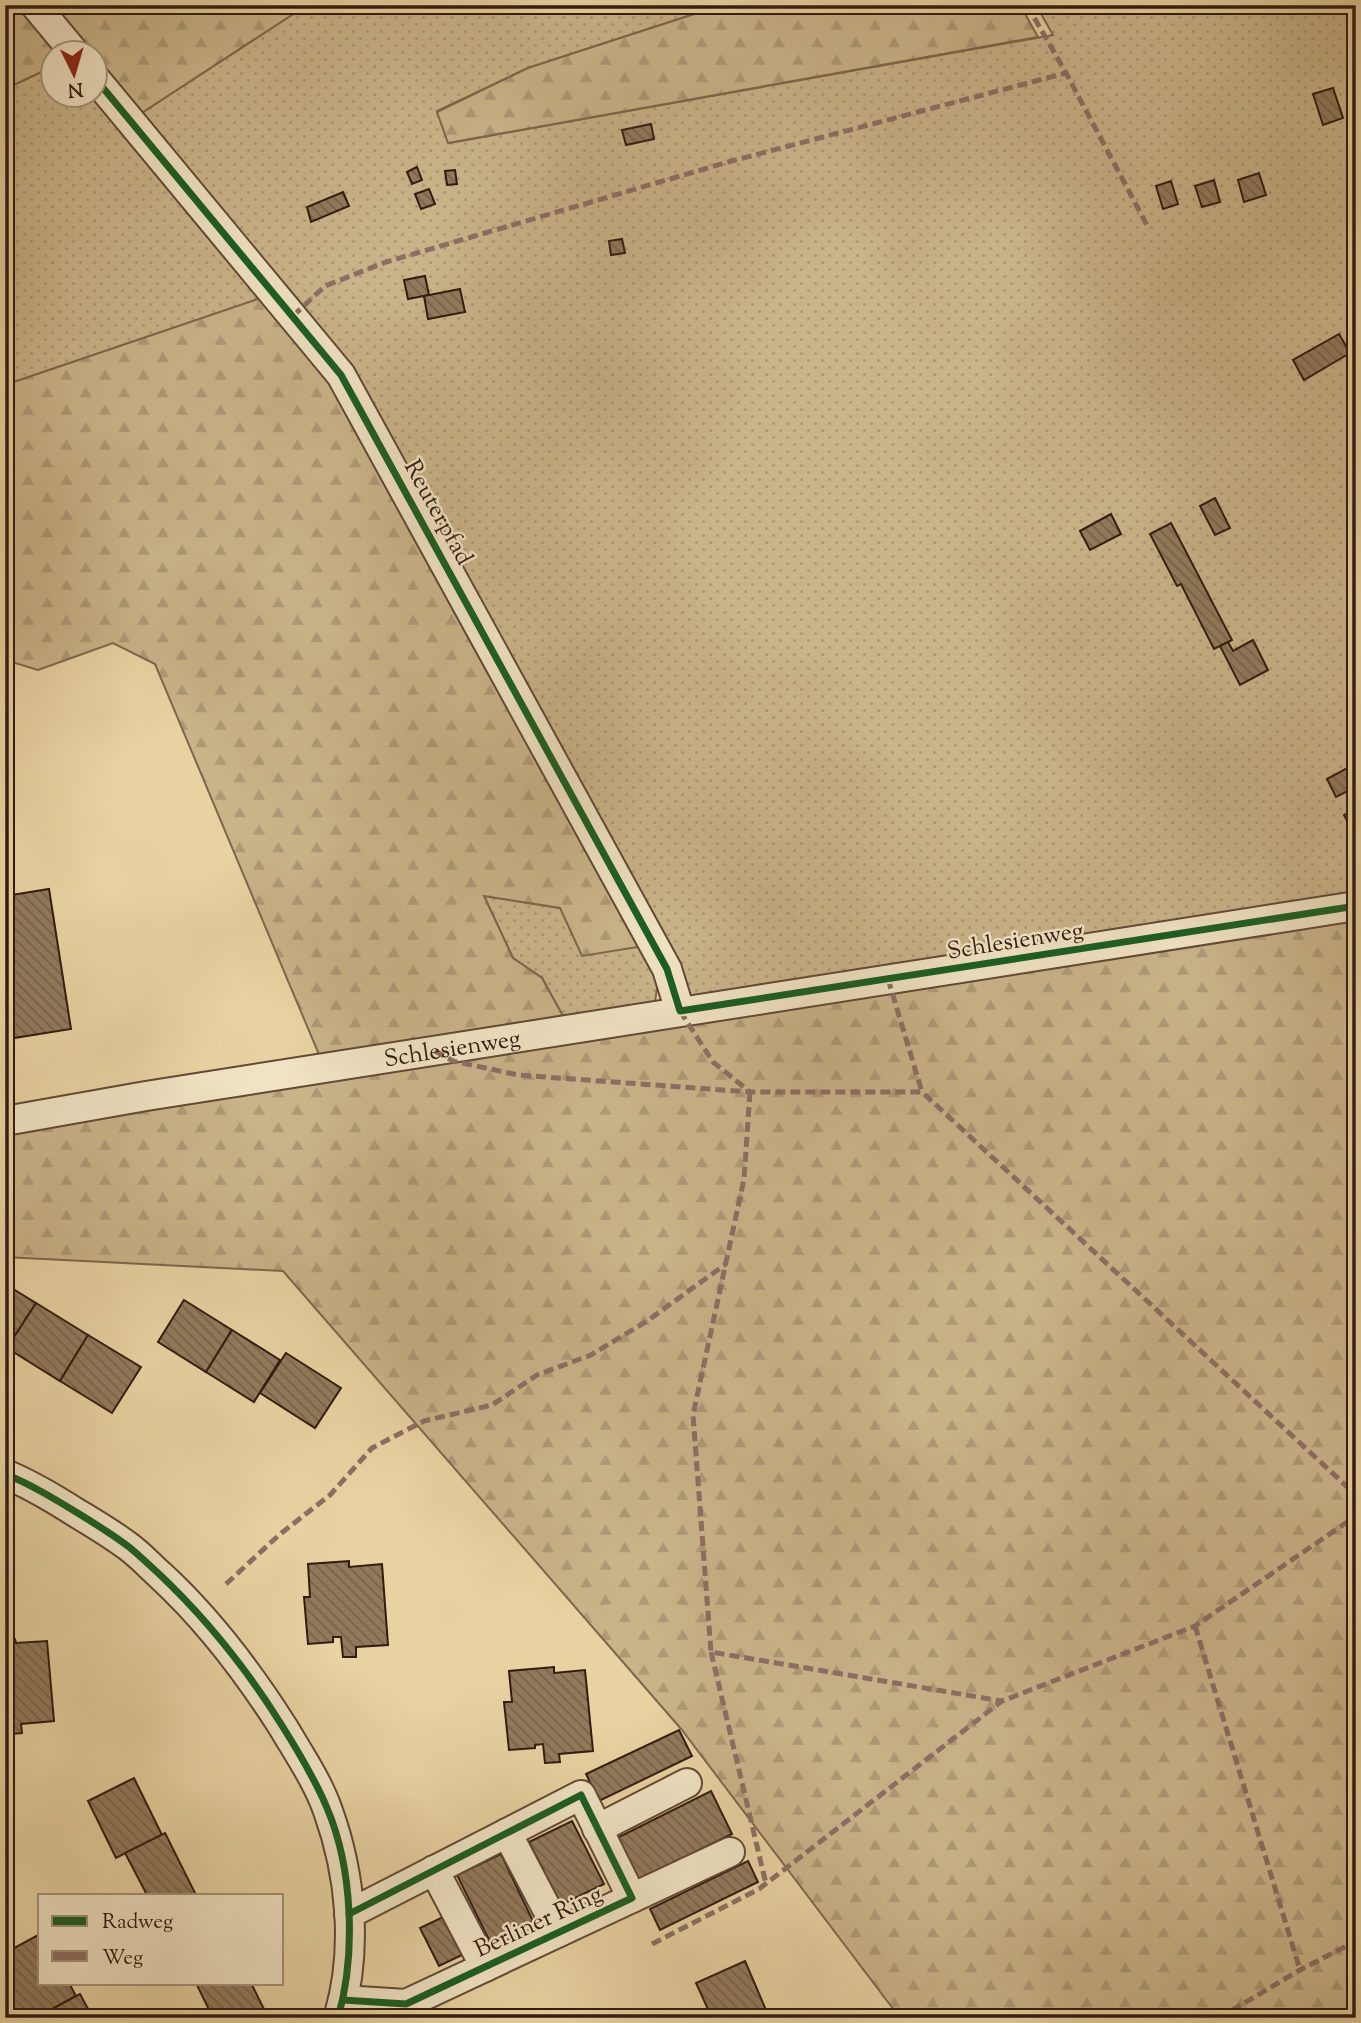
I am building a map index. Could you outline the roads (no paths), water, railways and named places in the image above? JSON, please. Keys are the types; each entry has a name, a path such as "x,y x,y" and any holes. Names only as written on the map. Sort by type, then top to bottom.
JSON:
{"street":[{"path":"35,5 62,38"},
{"name":"Reuterpfad","path":"108,94 341,375 667,969 680,1011"},
{"name":"Schlesienweg","path":"5,1121 680,1011 1356,906"},
{"name":"Berliner Ring","path":"5,1474 50,1496 130,1548 198,1611 255,1682 307,1767 328,1810 341,1858 349,1914 347,1977 340,2009 407,2004 632,1898 581,1795 349,1914"},
{"path":"597,1829 687,1783"},
{"path":"507,1833 559,1932"},
{"path":"632,1898 730,1852"},
{"path":"435,1870 485,1967"}]}
